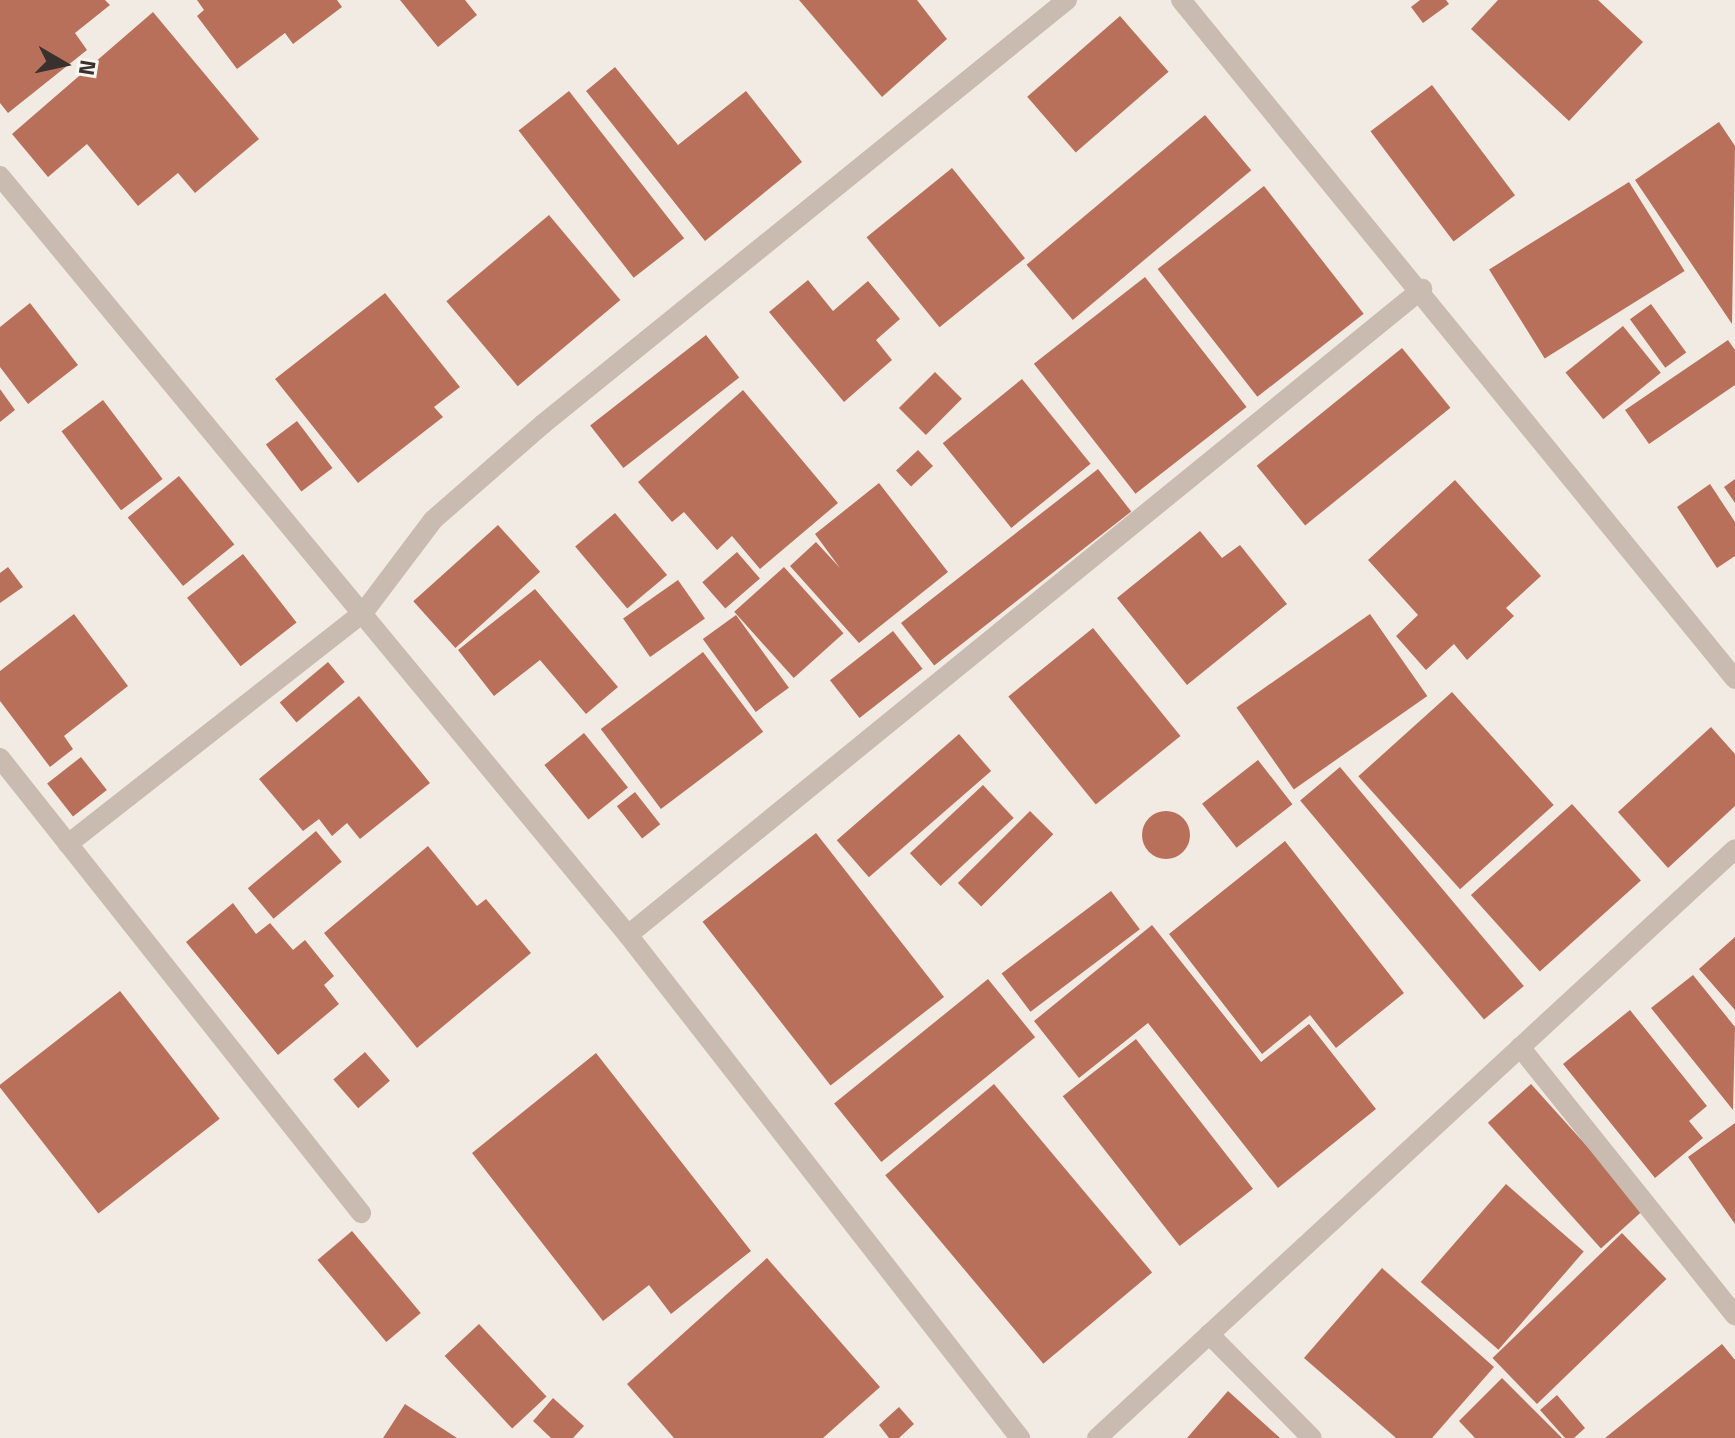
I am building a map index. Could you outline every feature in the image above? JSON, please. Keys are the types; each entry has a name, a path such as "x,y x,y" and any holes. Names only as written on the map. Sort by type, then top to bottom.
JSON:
{"street":[{"path":"68,844 363,613 444,510 1067,0"},
{"path":"1181,0 1422,289 1735,679"},
{"path":"0,176 628,935 1020,1438"},
{"path":"628,935 1422,289"},
{"path":"0,758 361,1213"},
{"path":"1097,1438 1735,849"},
{"path":"1520,1047 1735,1315"},
{"path":"1209,1334 1312,1438"}],"building":[{"path":"0,0 105,0 110,5 75,33 87,50 8,113 0,103"},
{"path":"197,0 337,0 342,7 293,44 285,33 237,69 197,16 204,10"},
{"path":"400,0 465,0 477,15 438,47"},
{"path":"799,0 917,0 947,39 882,97"},
{"path":"1420,0 1446,0 1449,4 1423,23 1411,7"},
{"path":"1498,0 1598,0 1643,42 1569,121 1471,29"},
{"path":"153,12 259,139 195,193 178,173 138,206 87,144 48,177 12,134"},
{"path":"1120,16 1169,72 1076,153 1027,97"},
{"path":"615,67 678,145 746,91 802,162 705,241 586,91"},
{"path":"1432,85 1515,195 1454,242 1371,131"},
{"path":"569,91 684,238 634,278 519,130"},
{"path":"1205,115 1251,170 1073,320 1027,265"},
{"path":"1719,122 1735,146 1732,324 1635,180"},
{"path":"952,168 1025,258 940,327 867,237"},
{"path":"1629,182 1685,271 1545,358 1489,269"},
{"path":"1264,186 1364,314 1257,397 1158,269"},
{"path":"549,215 620,300 518,386 446,301"},
{"path":"1145,277 1247,407 1135,494 1034,364"},
{"path":"808,280 833,311 868,281 900,319 876,340 892,360 844,402 769,312"},
{"path":"385,293 460,387 434,407 443,417 358,483 275,379"},
{"path":"30,303 78,365 28,404 0,367 0,327"},
{"path":"1651,304 1686,353 1665,368 1630,319"},
{"path":"1623,326 1661,373 1603,419 1565,373"},
{"path":"706,335 739,378 623,468 590,426"},
{"path":"1728,340 1735,350 1735,385 1649,444 1625,410"},
{"path":"1402,348 1450,408 1305,526 1257,466"},
{"path":"935,372 962,399 926,435 899,408"},
{"path":"1022,379 1091,464 1011,528 943,443"},
{"path":"0,389 15,410 0,422"},
{"path":"743,390 838,503 760,569 732,536 717,550 684,512 672,522 638,482"},
{"path":"103,400 163,479 121,510 61,431"},
{"path":"297,421 333,468 301,492 266,444"},
{"path":"918,450 933,466 911,487 896,470"},
{"path":"1098,469 1131,512 934,665 901,623"},
{"path":"179,476 234,544 183,586 128,518"},
{"path":"1735,479 1735,503 1724,487"},
{"path":"1455,480 1541,576 1506,608 1514,616 1467,660 1454,644 1426,670 1396,636 1418,615 1368,560"},
{"path":"879,483 948,572 859,643 790,566 816,542 840,568 815,534"},
{"path":"1710,484 1735,522 1735,556 1717,568 1677,507"},
{"path":"615,513 667,575 627,608 575,546"},
{"path":"498,525 540,572 455,648 413,601"},
{"path":"1200,531 1222,558 1240,545 1287,604 1187,685 1117,598"},
{"path":"737,552 760,578 725,609 702,582"},
{"path":"243,554 297,623 241,666 187,598"},
{"path":"8,567 23,587 0,603 0,573"},
{"path":"784,567 844,633 794,678 734,612"},
{"path":"678,580 705,619 650,657 623,618"},
{"path":"535,589 618,687 586,714 540,660 494,696 458,650"},
{"path":"74,614 128,686 64,736 73,749 50,767 0,701 0,671"},
{"path":"1370,614 1427,696 1294,789 1236,707"},
{"path":"736,615 789,688 756,712 703,639"},
{"path":"1093,628 1180,736 1096,805 1008,697"},
{"path":"893,631 923,669 860,718 830,680"},
{"path":"703,652 763,732 661,809 601,729"},
{"path":"328,662 345,682 296,722 280,702"},
{"path":"1452,692 1554,805 1460,889 1358,776"},
{"path":"359,696 430,783 360,839 347,823 332,836 319,819 303,831 259,779"},
{"path":"1711,727 1735,754 1735,806 1668,868 1618,812"},
{"path":"584,733 628,787 588,819 544,765"},
{"path":"959,734 991,771 869,877 837,840"},
{"path":"81,757 107,790 73,817 47,783"},
{"path":"1258,760 1292,804 1237,848 1202,804"},
{"path":"1340,767 1524,986 1484,1020 1300,800"},
{"path":"983,785 1014,818 941,886 910,853"},
{"path":"635,792 660,824 642,838 617,806"},
{"path":"1572,804 1641,881 1540,972 1471,895"},
{"path":"1030,811 1053,834 981,906 958,883"},
{"path":"1166,811 1175,812 1183,818 1189,826 1189,844 1183,852 1175,858 1166,859 1157,858 1149,852 1143,844 1142,835 1143,826 1149,818 1157,812"},
{"path":"316,831 342,862 274,919 248,888"},
{"path":"816,833 944,997 831,1086 703,922"},
{"path":"1285,841 1404,993 1336,1048 1310,1015 1262,1054 1169,934"},
{"path":"428,846 477,906 486,899 531,953 417,1048 324,933"},
{"path":"1111,891 1140,929 1030,1012 1002,973"},
{"path":"233,903 256,934 270,923 293,950 305,940 334,976 324,985 339,1004 278,1055 186,942"},
{"path":"1152,925 1261,1062 1309,1024 1376,1109 1278,1188 1148,1023 1079,1078 1034,1021"},
{"path":"1735,937 1735,1010 1699,969"},
{"path":"1693,975 1735,1027 1733,1110 1651,1008"},
{"path":"988,979 1035,1037 881,1162 834,1104"},
{"path":"120,991 220,1119 98,1213 0,1085"},
{"path":"1630,1010 1707,1106 1689,1121 1703,1138 1655,1178 1563,1064"},
{"path":"1136,1039 1253,1189 1180,1246 1063,1096"},
{"path":"365,1052 390,1081 358,1108 333,1080"},
{"path":"596,1053 751,1251 671,1314 649,1285 603,1321 472,1153"},
{"path":"994,1084 1152,1272 1043,1364 885,1175"},
{"path":"1531,1084 1644,1210 1601,1248 1488,1123"},
{"path":"1735,1123 1735,1224 1688,1157"},
{"path":"1506,1184 1584,1252 1498,1350 1421,1282"},
{"path":"352,1231 421,1313 386,1342 318,1260"},
{"path":"1622,1233 1666,1279 1537,1404 1493,1358"},
{"path":"767,1258 880,1387 823,1438 674,1438 627,1384"},
{"path":"1382,1268 1494,1367 1432,1438 1396,1438 1304,1358"},
{"path":"479,1324 547,1396 512,1428 445,1356"},
{"path":"1722,1344 1735,1360 1735,1438 1605,1438"},
{"path":"1502,1378 1562,1438 1475,1438 1459,1421"},
{"path":"1228,1391 1280,1438 1187,1438"},
{"path":"1557,1395 1585,1428 1574,1438 1565,1438 1540,1410"},
{"path":"553,1398 584,1426 573,1438 551,1438 533,1421"},
{"path":"405,1404 457,1438 383,1438"},
{"path":"899,1407 914,1424 899,1438 889,1438 879,1425"}]}
